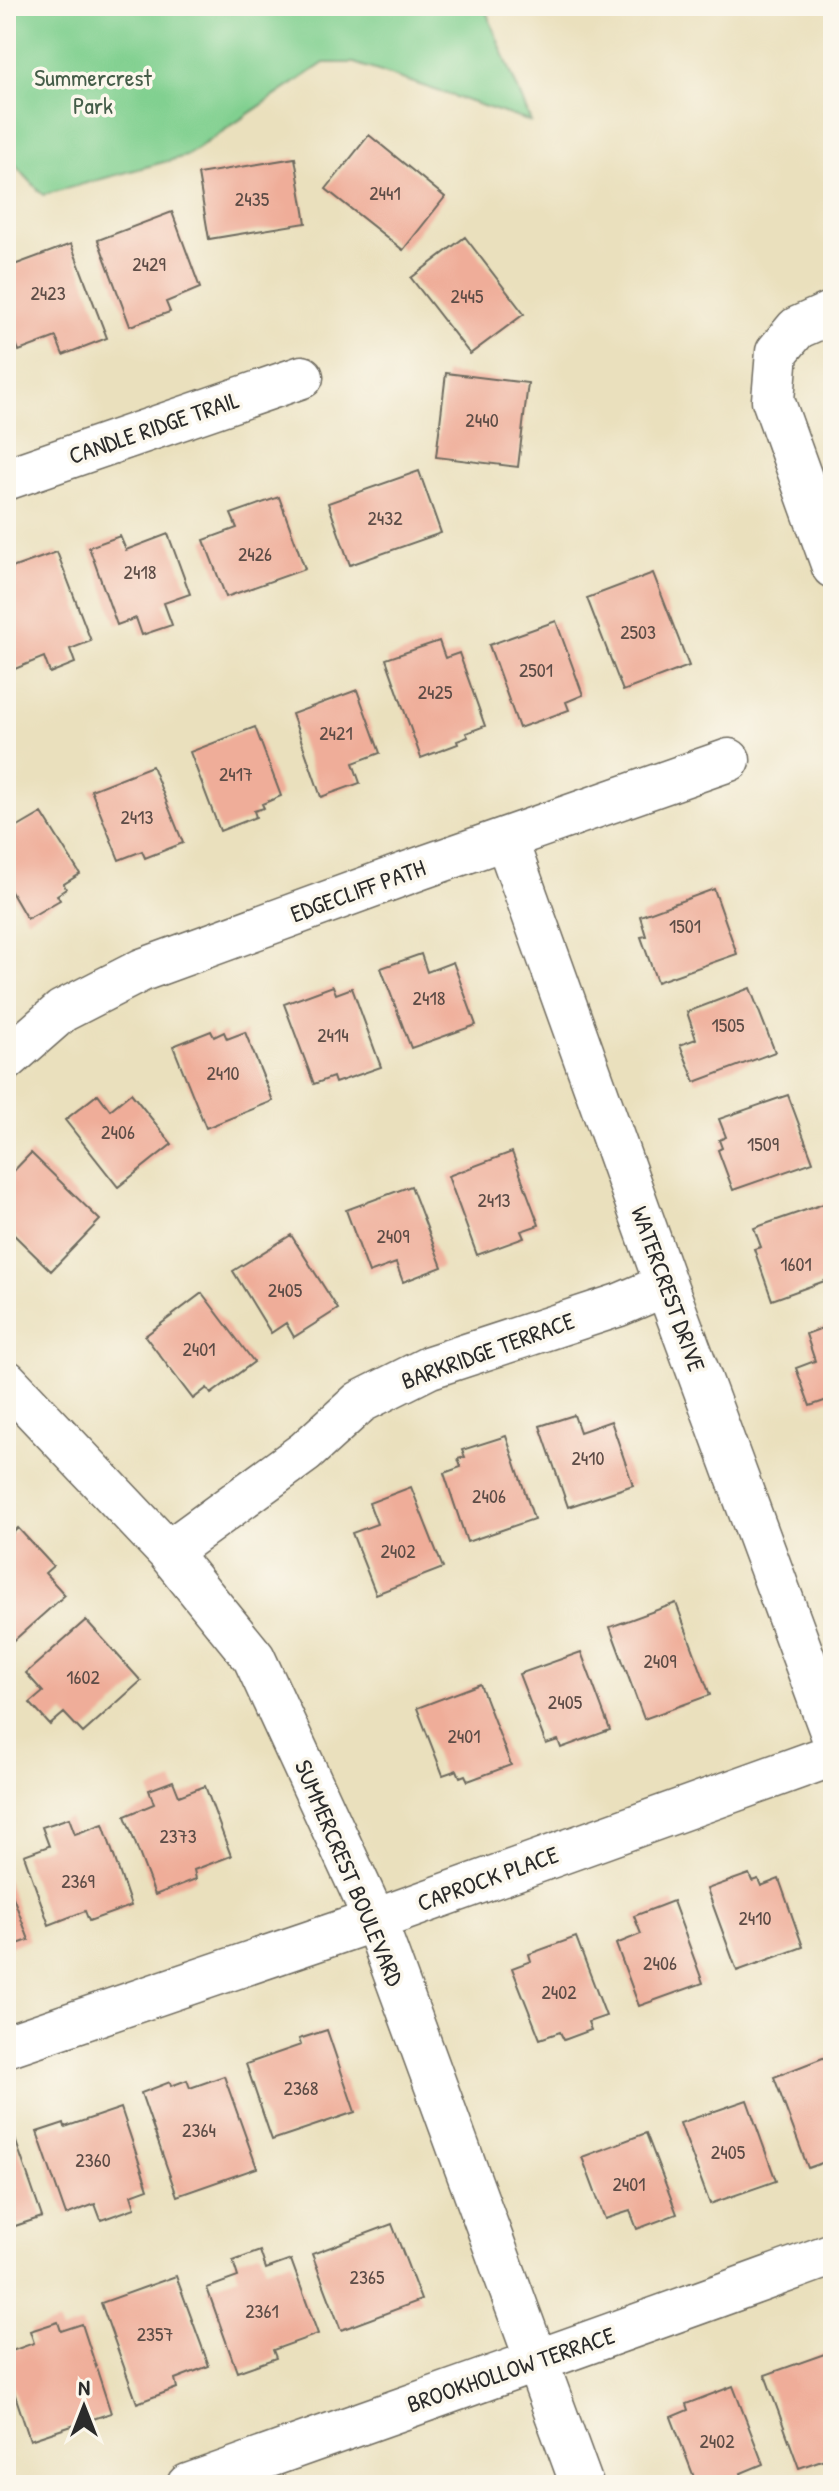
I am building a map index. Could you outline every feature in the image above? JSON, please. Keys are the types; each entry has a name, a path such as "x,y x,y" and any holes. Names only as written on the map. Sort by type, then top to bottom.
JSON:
{"street":[{"path":"833,312 797,328 777,352 773,400 833,567"},
{"name":"CANDLE RIDGE TRAIL","path":"6,479 302,377"},
{"name":"EDGECLIFF PATH","path":"6,1060 62,1011 142,970 729,760"},
{"name":"WATERCREST DRIVE","path":"506,839 833,1737"},
{"name":"BARKRIDGE TERRACE","path":"168,1552 305,1452 360,1402 430,1367 619,1305 666,1285"},
{"name":"SUMMERCREST BOULEVARD","path":"6,1381 168,1552 254,1658 375,1920 582,2485"},
{"name":"CAPROCK PLACE","path":"6,2046 375,1920 833,1755"},
{"name":"BROOKHOLLOW TERRACE","path":"188,2485 833,2254"}],"green space":[{"name":"Summercrest Park","path":"6,6 484,6 531,122 354,63 324,63 186,156 43,195 6,155"}],"building":[{"path":"369,135 445,197 403,250 326,189"},
{"path":"295,158 306,223 209,239 198,174"},
{"path":"172,212 200,288 166,302 170,312 130,326 98,240"},
{"path":"465,237 524,314 470,354 411,278"},
{"path":"71,244 107,338 63,355 56,337 19,351 6,317 6,268"},
{"path":"446,373 528,383 518,467 436,457"},
{"path":"419,471 441,533 350,565 328,503"},
{"path":"279,497 305,569 226,597 204,540 237,528 231,514"},
{"path":"168,534 190,594 164,603 172,625 142,635 136,618 117,625 89,547 120,536 126,550"},
{"path":"57,552 91,641 70,649 75,663 50,673 44,657 10,671 6,661 6,570"},
{"path":"653,573 689,666 623,691 587,598"},
{"path":"556,621 583,695 566,702 569,710 519,728 489,645"},
{"path":"439,641 445,658 459,653 485,726 466,733 468,737 457,741 458,744 421,758 386,659"},
{"path":"357,690 380,753 353,763 360,783 321,797 292,714"},
{"path":"255,727 281,796 262,804 264,808 254,811 256,817 220,831 190,752"},
{"path":"152,766 183,843 145,858 142,851 119,860 91,790"},
{"path":"42,813 80,874 64,884 66,889 57,895 60,900 27,919 6,883 6,834"},
{"path":"714,889 737,954 657,982 641,937 646,936 640,916"},
{"path":"421,954 427,972 453,962 476,1025 411,1048 381,968"},
{"path":"333,986 336,994 352,988 381,1067 335,1083 333,1077 314,1084 284,1004"},
{"path":"750,988 775,1052 695,1082 680,1045 696,1039 687,1012"},
{"path":"211,1031 214,1037 224,1032 227,1039 245,1032 273,1101 206,1128 173,1046"},
{"path":"131,1093 172,1144 118,1187 65,1120 98,1094 110,1110"},
{"path":"788,1095 813,1162 733,1190 718,1150 722,1148 719,1140 726,1137 719,1119"},
{"path":"512,1152 539,1225 521,1231 524,1238 477,1255 448,1176"},
{"path":"31,1153 100,1220 51,1271 6,1227 6,1179"},
{"path":"411,1186 442,1267 403,1282 396,1263 369,1273 346,1210"},
{"path":"829,1202 833,1213 833,1278 772,1300 754,1249 761,1247 754,1228"},
{"path":"291,1235 338,1309 294,1337 286,1323 271,1333 233,1271"},
{"path":"202,1293 254,1362 211,1394 207,1388 193,1399 145,1336"},
{"path":"833,1324 833,1398 810,1406 796,1368 815,1361 806,1334"},
{"path":"574,1415 580,1432 611,1421 633,1485 568,1507 540,1426"},
{"path":"506,1436 534,1519 467,1542 444,1473 461,1467 458,1459 465,1457 462,1450"},
{"path":"411,1487 443,1568 376,1594 352,1533 377,1524 369,1503"},
{"path":"18,1528 53,1566 45,1573 65,1595 10,1644 6,1639 6,1539"},
{"path":"676,1603 710,1695 644,1719 610,1627"},
{"path":"86,1620 141,1681 83,1733 64,1713 50,1725 30,1703 43,1692 26,1673"},
{"path":"581,1652 610,1730 561,1748 558,1740 546,1744 519,1674"},
{"path":"480,1684 511,1765 468,1781 465,1775 460,1777 457,1770 443,1775 417,1708"},
{"path":"173,1781 179,1796 205,1786 231,1856 194,1870 196,1879 155,1895 125,1816 154,1804 149,1790"},
{"path":"69,1818 75,1834 103,1824 131,1906 89,1921 85,1911 49,1925 24,1855 49,1846 42,1827"},
{"path":"749,1874 752,1881 758,1879 761,1886 779,1879 803,1947 737,1971 707,1889"},
{"path":"6,1878 29,1940 6,1948"},
{"path":"673,1901 703,1983 639,2006 616,1944 641,1934 634,1916"},
{"path":"576,1937 606,2016 588,2022 591,2030 564,2040 560,2032 540,2039 512,1968 531,1961 529,1954"},
{"path":"327,2030 355,2112 272,2140 246,2064 301,2045 299,2039"},
{"path":"833,2054 833,2159 808,2168 774,2077"},
{"path":"224,2076 257,2168 177,2196 141,2093 170,2082 171,2086 187,2080 190,2088"},
{"path":"747,2100 776,2181 710,2204 680,2123"},
{"path":"121,2108 148,2189 131,2195 135,2208 101,2220 95,2204 66,2215 37,2132 64,2123 65,2127"},
{"path":"646,2133 677,2214 637,2229 630,2211 605,2219 582,2157"},
{"path":"14,2136 42,2217 6,2229 6,2139"},
{"path":"392,2224 421,2300 341,2330 312,2254"},
{"path":"260,2251 266,2269 291,2260 318,2334 273,2350 276,2358 237,2372 207,2288 238,2277 233,2261"},
{"path":"176,2276 209,2366 175,2379 177,2388 137,2403 101,2303"},
{"path":"58,2322 61,2331 82,2324 111,2413 30,2440 6,2368 6,2353 34,2343 30,2331"},
{"path":"830,2352 833,2359 833,2456 799,2468 765,2375"},
{"path":"733,2386 763,2464 741,2473 744,2481 734,2485 697,2485 671,2417 688,2410 686,2404"}]}
